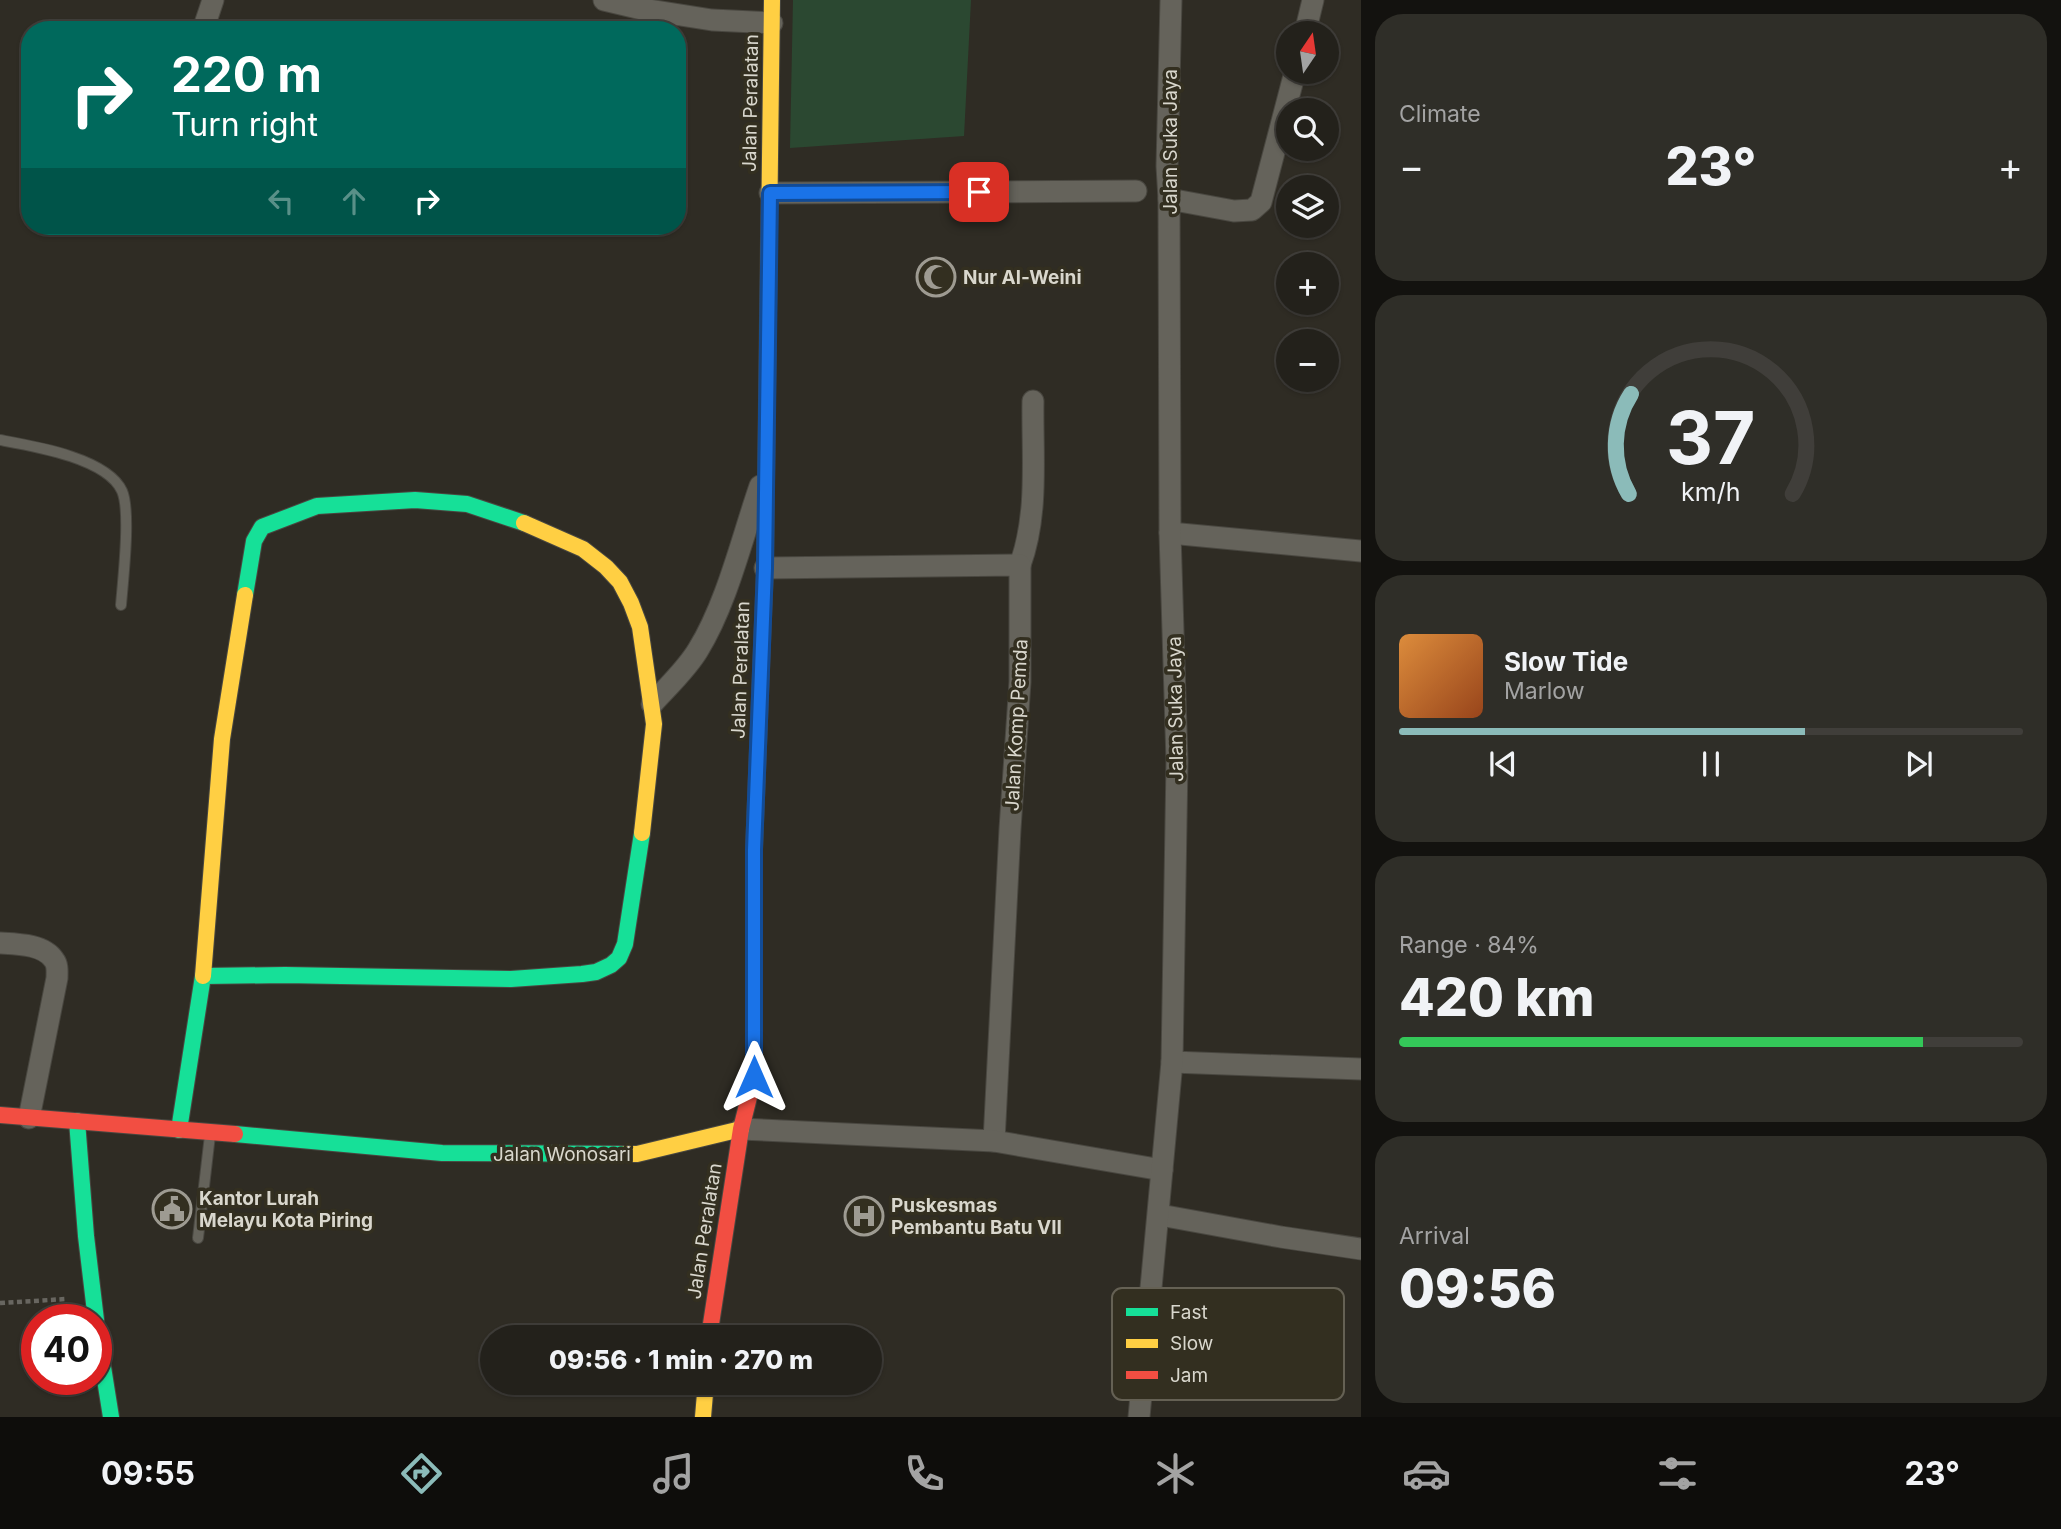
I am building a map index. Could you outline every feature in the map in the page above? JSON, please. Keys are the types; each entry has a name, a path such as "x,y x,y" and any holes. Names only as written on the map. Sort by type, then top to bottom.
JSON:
{"street":[{"path":"206,21 213,0"},
{"path":"604,0 712,20 772,23"},
{"name":"Jalan Peralatan","path":"711,1325 741,1129 754,1077 754,850 765,568 772,0"},
{"name":"Jalan Suka Jaya","path":"1152,1288 1172,1062 1177,762 1170,533 1167,166 1171,0"},
{"path":"1308,21 1313,0"},
{"path":"1169,199 1234,211 1252,210 1261,202 1292,84"},
{"path":"770,193 1136,191"},
{"name":"Jalan Komp Pemda","path":"994,1141 1020,682 1020,565 1028,539 1032,511 1033,401"},
{"path":"652,704 684,670 717,613 766,466"},
{"path":"178,1130 199,1011 222,739 254,541 262,527 317,506 415,500 467,504 516,519 583,549 606,567 620,582 640,626 654,724 638,862 625,944 619,958 596,972 511,979 202,976"},
{"path":"1170,533 1361,551"},
{"path":"765,568 1020,565"},
{"path":"0,943 27,945 44,952 57,966 57,978 29,1118"},
{"path":"1172,1062 1361,1069"},
{"name":"Jalan Wonosari","path":"0,1115 442,1153 536,1155 637,1154 741,1129 994,1141 1162,1170"},
{"path":"77,1122 94,1304"},
{"path":"1160,1215 1281,1237 1361,1244"},
{"path":"108,1395 111,1417"},
{"path":"703,1417 705,1395"}],"lane":[{"path":"0,440 47,449 100,468 115,480 124,493 126,521 121,605"},
{"path":"198,1238 210,1132"}],"path":[{"path":"0,1303 93,1298"}],"green space":[{"path":"793,0 971,0 964,136 790,148"}],"traffic: fast":[{"path":"754,960 754,850 765,568 768,315"},
{"path":"245,595 254,541 262,527 317,506 415,500 467,504 524,523"},
{"path":"179,1130 203,976 511,979 596,972 619,958 625,944 642,833"},
{"path":"77,1121 94,1304"},
{"path":"235,1134 442,1153 626,1154"},
{"path":"107,1395 111,1417"}],"traffic: slow":[{"path":"768,315 772,0"},
{"path":"524,523 583,549 620,582 631,603 640,627 654,724 642,833"},
{"path":"203,976 222,739 245,595"},
{"path":"626,1154 637,1154 741,1129"},
{"path":"703,1417 705,1395"}],"traffic: jam":[{"path":"711,1325 741,1129 754,1077 754,960"},
{"path":"0,1115 235,1134"}],"place":[{"name":"Nur Al-Weini","path":"936,277"},
{"name":"Kantor Lurah Melayu Kota Piring","path":"172,1209"},
{"name":"Puskesmas Pembantu Batu VII","path":"864,1216"}],"route":[{"path":"754,1077 754,850 765,568 770,193 979,192"}]}
